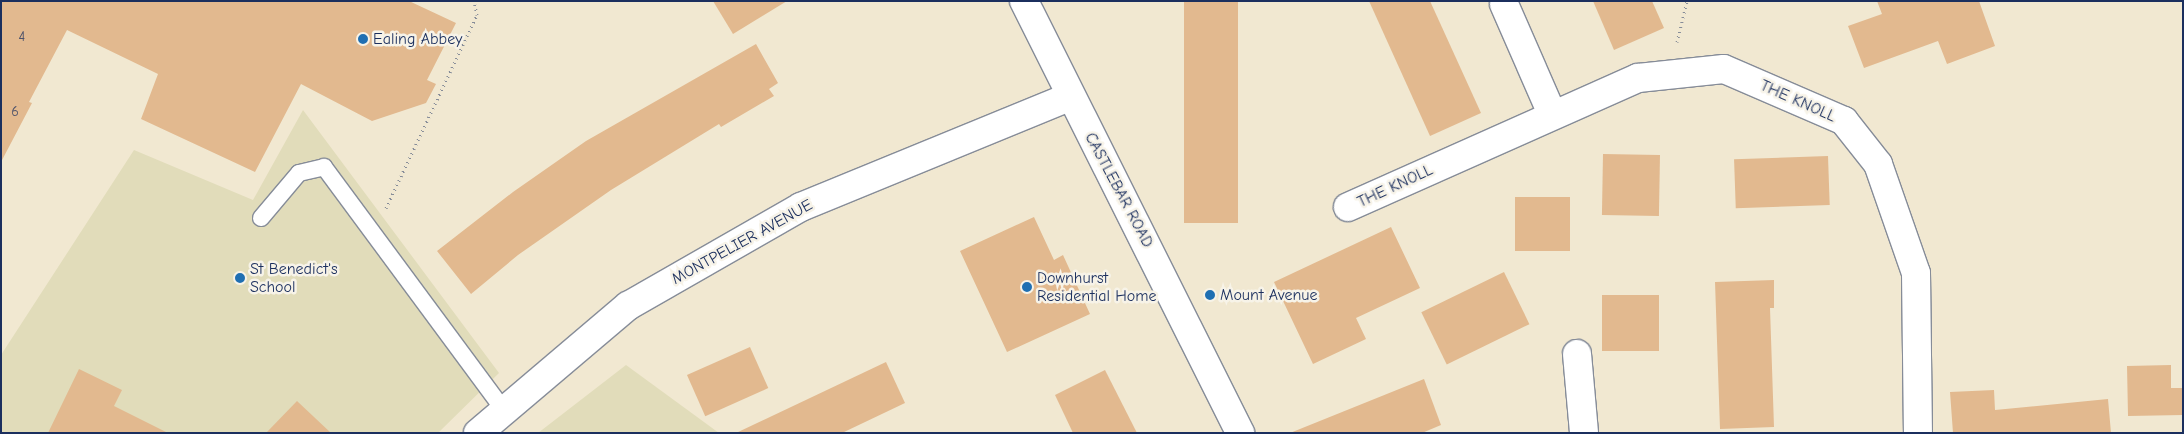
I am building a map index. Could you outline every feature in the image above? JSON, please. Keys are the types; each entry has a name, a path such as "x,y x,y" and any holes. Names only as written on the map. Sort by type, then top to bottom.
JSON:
{"street":[{"name":"CASTLEBAR ROAD","path":"1024,1 1069,97 1173,294 1240,433"},
{"path":"1504,4 1552,114"},
{"name":"THE KNOLL","path":"1348,207 1552,114 1638,78 1724,69 1844,121 1878,164 1916,273 1918,433"},
{"name":"MONTPELIER AVENUE","path":"478,433 503,409 628,306 801,207 1069,97"},
{"path":"1578,354 1584,433"}],"lane":[{"path":"261,218 299,173 324,166 503,409"}],"path":[{"path":"374,234 477,15 474,1"},
{"path":"1670,74 1687,1"}],"shaded area":[{"name":"St Benedict's School","path":"303,110 499,373 438,433 1,433 1,355 134,150 253,200"},
{"path":"626,365 719,433 538,433"}],"building":[{"path":"1,1 409,1 456,23 427,80 436,84 426,103 372,121 301,84 255,172 141,119 158,74 67,30 29,102 32,103 1,162"},
{"path":"713,1 787,1 733,34"},
{"path":"1184,1 1238,1 1238,223 1184,223"},
{"path":"1369,1 1430,1 1481,113 1430,136"},
{"path":"1593,1 1652,1 1664,28 1614,50"},
{"path":"1877,1 1979,1 1995,46 1947,64 1938,41 1864,68 1848,26 1882,14"},
{"path":"756,44 778,83 769,89 774,96 721,127 719,124 611,190 518,255 471,294 437,251 513,192 586,141"},
{"path":"1603,154 1660,155 1659,216 1602,215"},
{"path":"1828,156 1830,205 1736,208 1734,159"},
{"path":"1515,197 1570,197 1570,251 1515,251"},
{"name":"Downhurst Residential Home","path":"1034,217 1054,260 1063,255 1090,314 1007,352 960,251"},
{"path":"1391,227 1420,288 1356,318 1366,339 1313,364 1274,282"},
{"path":"1504,272 1529,324 1447,364 1421,312"},
{"path":"1774,280 1774,308 1770,308 1774,427 1720,429 1715,282"},
{"path":"1602,295 1659,295 1659,351 1602,351"},
{"path":"750,347 768,388 705,416 687,375"},
{"path":"886,362 905,403 842,433 736,433"},
{"path":"2171,365 2171,388 2183,388 2183,415 2128,416 2127,366"},
{"path":"79,369 122,390 114,406 168,433 48,433"},
{"path":"1105,370 1137,433 1073,433 1055,395"},
{"path":"1424,379 1441,425 1422,433 1290,433"},
{"path":"1994,390 1995,410 2108,399 2111,433 1953,433 1950,392"},
{"path":"297,401 331,433 266,433"}],"place":[{"name":"Ealing Abbey","path":"363,39"},
{"name":"St Benedict's School","path":"240,278"},
{"name":"Downhurst Residential Home","path":"1027,287"},
{"name":"Mount Avenue","path":"1210,295"}]}
